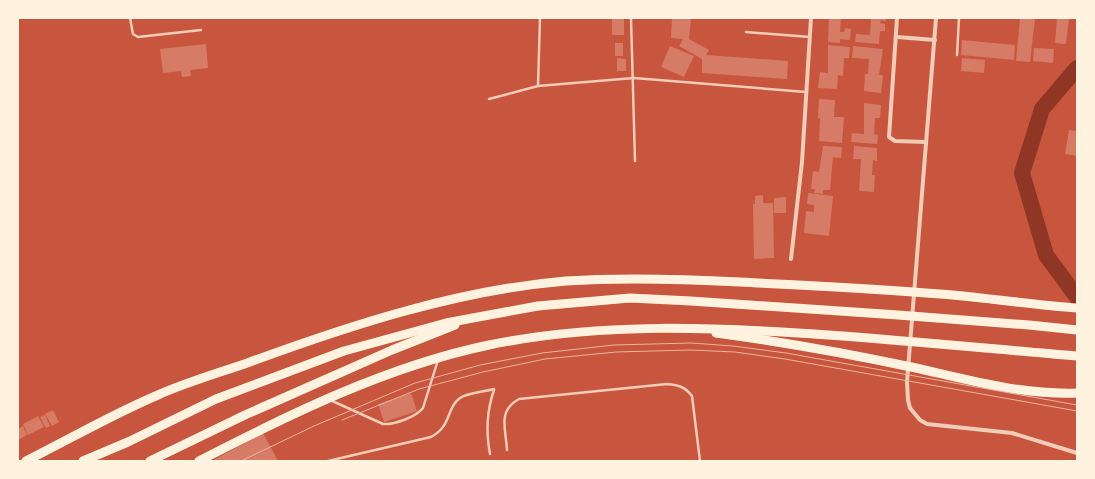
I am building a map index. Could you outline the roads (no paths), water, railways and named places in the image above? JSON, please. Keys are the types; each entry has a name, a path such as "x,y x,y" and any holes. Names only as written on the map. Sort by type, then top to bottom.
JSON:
{"highway":[{"path":"26,461 158,395 309,340 460,298 509,288 566,281 632,279 688,280 827,285 965,296 1022,304 1077,308"},
{"path":"83,461 128,442 216,399 344,351 446,323 538,306 630,298 753,304 1077,330"},
{"path":"150,461 245,415 392,350 448,329 463,321"},
{"path":"199,461 272,424 327,399 439,358 488,345 552,334 601,329 673,327 744,329 1077,356"},
{"path":"673,327 854,355 995,386 1054,394 1077,393"}],"street":[{"path":"791,259 802,162 811,18"},
{"path":"897,18 889,137 896,141 926,142"},
{"path":"936,18 918,266 907,382 910,408 920,420 927,424 1012,433 1077,453"},
{"path":"896,37 935,40"}],"lane":[{"path":"130,18 133,34 138,37 201,30"},
{"path":"538,86 540,18"},
{"path":"631,18 636,161"},
{"path":"957,55 959,18"},
{"path":"746,32 810,38"},
{"path":"488,99 538,86 634,78 807,92"},
{"path":"327,399 383,424 388,424 413,416 419,413 423,408 439,358"},
{"path":"507,450 504,420 505,411 510,404 520,399 667,384 678,385 686,389 692,396 700,461"},
{"path":"328,461 431,437 439,433 446,424 455,402 462,397 494,389 489,405 488,442 490,454"}],"waterway":[{"path":"1077,68 1042,109 1022,173 1046,255 1077,297"}],"tram line":[{"path":"241,461 314,426 415,383 480,365 542,353 614,345 691,343 733,346 786,353 1077,405"},
{"path":"342,420 419,389 483,372 545,359 616,352 691,350 735,352 785,359 1077,411"}]}
